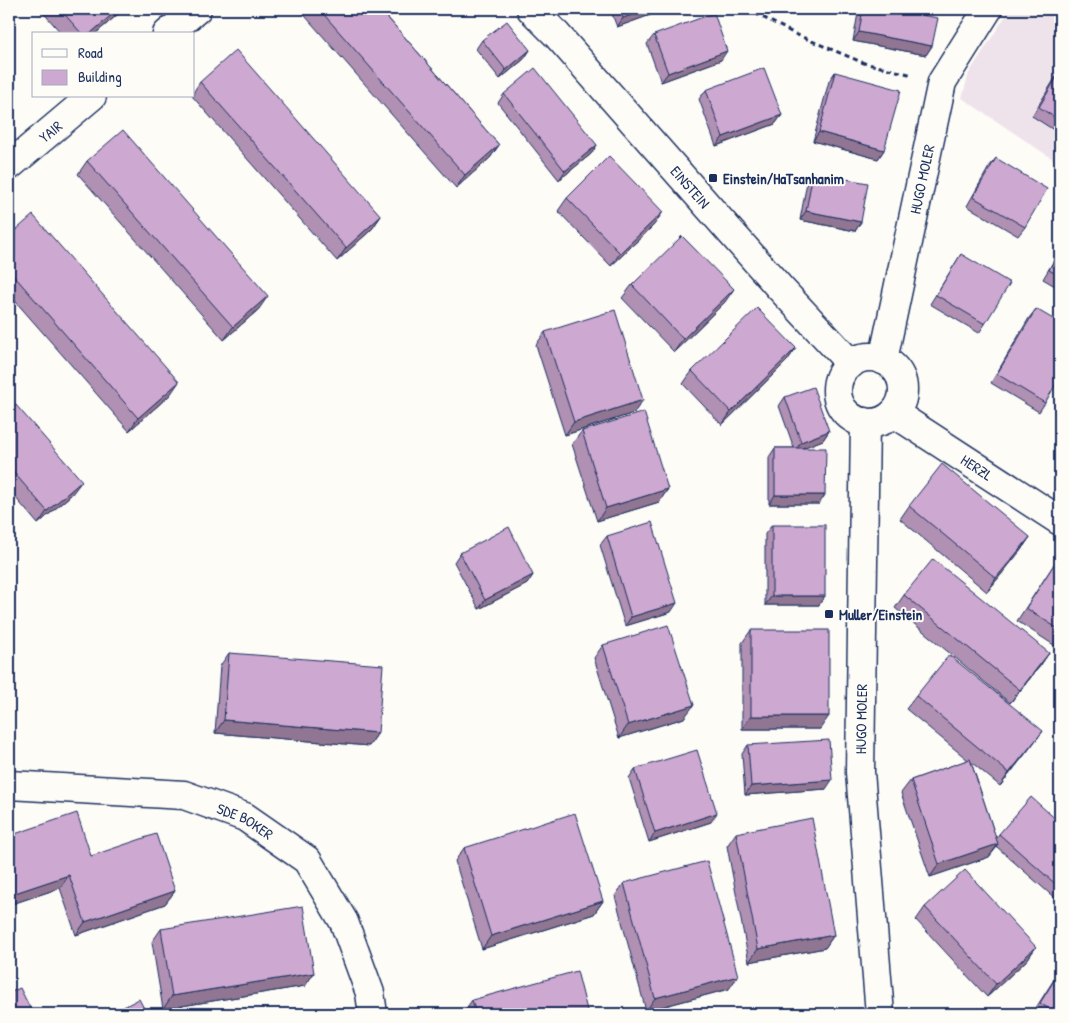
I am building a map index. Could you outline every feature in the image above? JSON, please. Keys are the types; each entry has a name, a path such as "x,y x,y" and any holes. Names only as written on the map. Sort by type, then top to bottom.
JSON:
{"street":[{"path":"169,32 197,9"},
{"name":"EINSTEIN","path":"531,9 557,35 780,288 851,364"},
{"name":"HUGO MOLER","path":"883,360 942,82 988,9"},
{"name":"YAIR","path":"9,166 90,98"},
{"path":"866,356 878,357 883,360 897,370 902,380 904,391 902,401 894,413 879,422 857,421 842,407 838,397 840,376 846,366 866,356"},
{"name":"HERZL","path":"894,413 1060,521"},
{"name":"HUGO MOLER","path":"865,422 860,772 880,1014"},
{"name":"SDE BOKER","path":"9,785 184,795 245,817 307,860 344,922 370,993 374,1014"}],"path":[{"path":"747,9 795,34 864,63 942,82"}],"shaded area":[{"path":"1010,9 1060,9 1060,164 962,98 969,73"}],"building":[{"path":"60,9 118,9 92,32 80,32"},
{"path":"319,9 380,9 499,145 465,175"},
{"path":"620,9 648,9 623,18"},
{"path":"863,9 889,9 938,18 932,46 859,32"},
{"path":"714,13 727,51 668,73 654,35"},
{"path":"507,21 530,50 506,70 482,40"},
{"path":"236,50 381,216 346,248 200,82"},
{"path":"535,68 597,145 565,171 504,94"},
{"path":"764,68 782,115 723,137 706,90"},
{"path":"835,72 901,90 884,150 819,132"},
{"path":"1060,72 1060,121 1039,107"},
{"path":"123,130 268,296 233,327 87,161"},
{"path":"609,156 663,212 620,253 567,198"},
{"path":"996,158 1047,189 1025,227 973,197"},
{"path":"813,173 868,183 861,222 806,211"},
{"path":"33,215 179,382 138,418 9,270 9,236"},
{"path":"682,236 734,289 683,339 632,285"},
{"path":"1060,251 1060,276 1049,270"},
{"path":"961,254 1010,283 985,324 936,295"},
{"path":"757,308 796,348 731,412 692,371"},
{"path":"1036,309 1060,323 1060,377 1045,403 997,374"},
{"path":"615,310 643,400 574,422 545,332"},
{"path":"813,387 829,431 801,442 785,397"},
{"path":"9,397 82,481 47,511 9,467"},
{"path":"644,412 668,489 606,508 582,431"},
{"path":"775,448 826,448 825,495 775,495"},
{"path":"942,464 1030,537 996,578 909,506"},
{"path":"652,522 677,603 631,617 607,536"},
{"path":"772,525 825,525 825,596 772,596"},
{"path":"509,527 533,575 485,600 460,553"},
{"path":"1060,555 1060,630 1026,608"},
{"path":"933,559 1049,653 1020,690 904,595"},
{"path":"668,625 694,705 628,725 603,645"},
{"path":"751,630 829,630 829,716 751,716"},
{"path":"229,653 383,665 378,733 224,720"},
{"path":"949,655 1043,731 1009,773 916,696"},
{"path":"829,740 832,780 751,786 748,745"},
{"path":"697,750 717,813 655,833 635,769"},
{"path":"970,759 998,844 939,864 911,780"},
{"path":"1031,797 1060,823 1060,888 999,834"},
{"path":"77,813 91,856 156,834 175,891 85,922 69,875 9,895 9,836"},
{"path":"575,813 603,901 491,936 464,848"},
{"path":"812,818 834,935 758,949 736,833"},
{"path":"707,861 738,976 655,998 624,883"},
{"path":"965,870 1036,947 996,984 925,907"},
{"path":"303,906 314,973 172,996 161,929"},
{"path":"577,971 588,1014 476,1014 472,1000"},
{"path":"1060,971 1060,1014 1057,1014 1040,1003"},
{"path":"20,988 33,1014 9,1014 9,993"},
{"path":"139,999 147,1014 110,1014"}],"place":[{"name":"Einstein/HaTsanhanim","path":"713,178"},
{"name":"Muller/Einstein","path":"829,614"}]}
